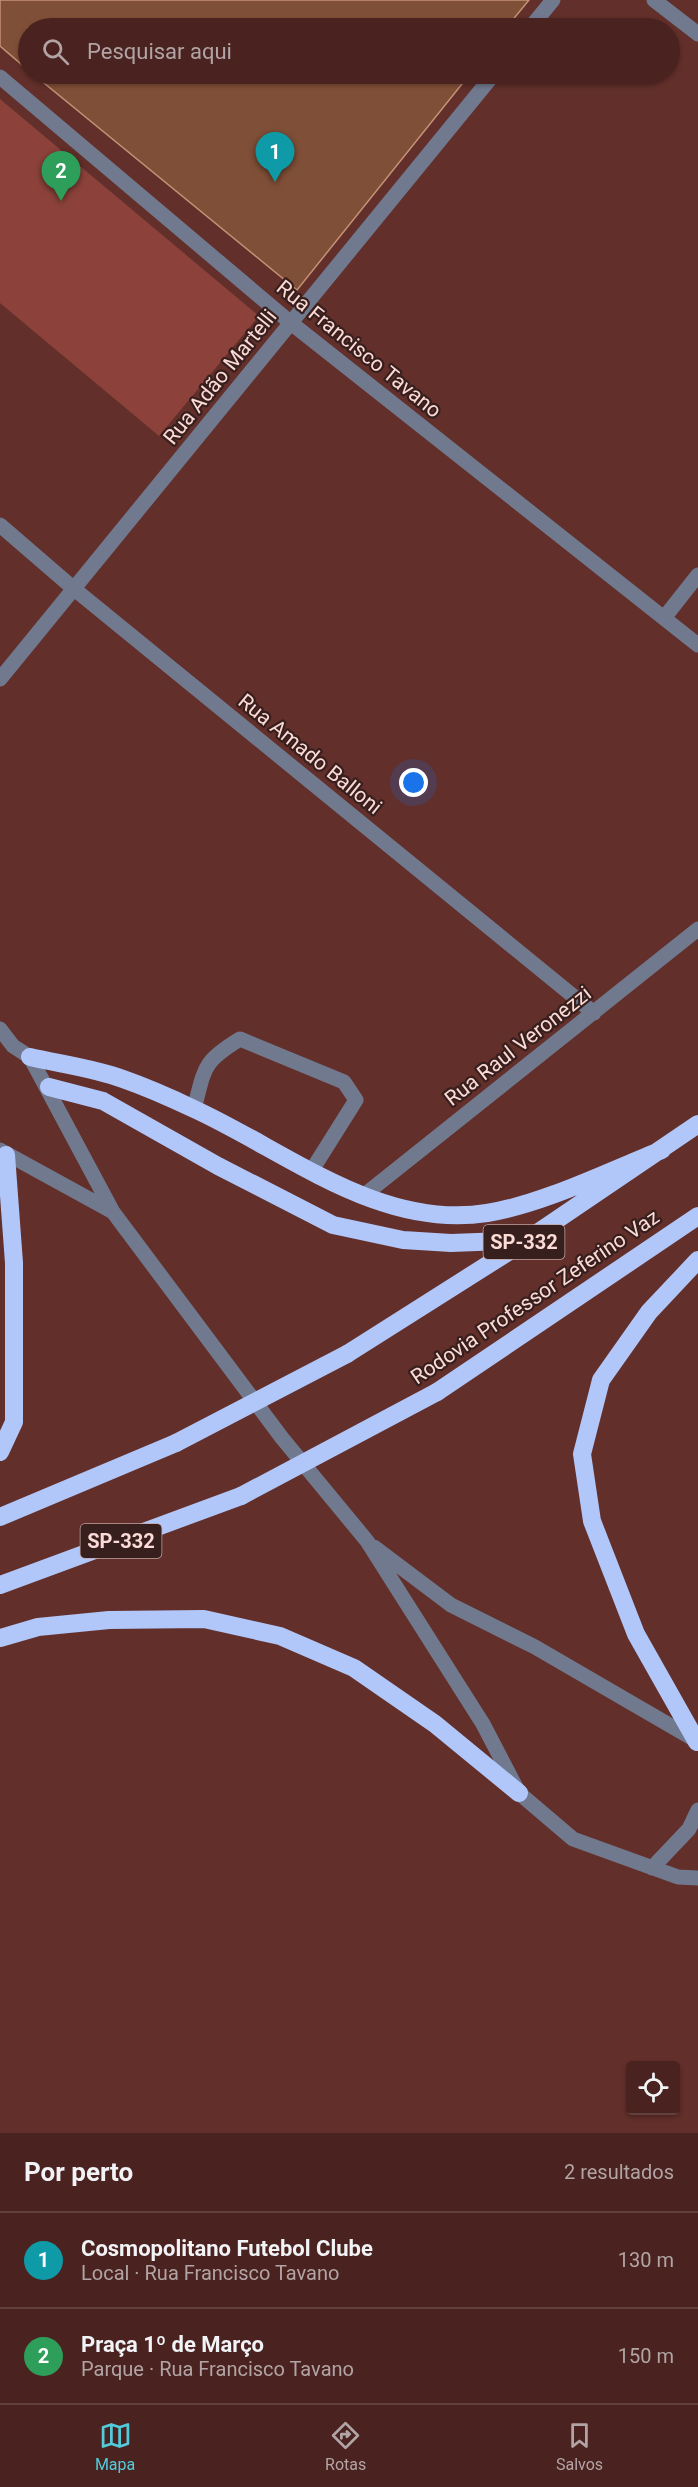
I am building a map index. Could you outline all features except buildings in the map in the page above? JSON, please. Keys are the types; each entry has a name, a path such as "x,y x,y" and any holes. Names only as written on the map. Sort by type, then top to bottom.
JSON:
{"highway":[{"path":"30,1057 122,1078 194,1109 363,1196 396,1207 435,1214 487,1213 529,1202 662,1150"},
{"path":"49,1088 103,1101 218,1166 333,1225 403,1240 451,1243 527,1240"},
{"name":"SP-332","path":"0,1517 176,1443 347,1354 527,1240 698,1124"},
{"path":"0,1452 14,1422 14,1263 3,1153"},
{"name":"Rodovia Professor Zeferino Vaz","path":"0,1585 241,1496 437,1392 698,1216"},
{"path":"698,1260 649,1312 601,1380 582,1454 592,1521 636,1634 698,1747"},
{"path":"0,1638 38,1627 109,1620 204,1619 280,1636 354,1668 435,1724 519,1793"}],"street":[{"path":"539,18 554,0"},
{"path":"654,0 678,18"},
{"path":"680,20 698,33"},
{"name":"Rua Francisco Tavano","path":"0,77 291,323 698,645"},
{"name":"Rua Adão Martelli","path":"0,680 486,84"},
{"name":"Rua Amado Balloni","path":"0,525 73,588 594,1013"},
{"path":"664,618 698,575"},
{"name":"Rua Raul Veronezzi","path":"363,1196 698,929"},
{"path":"0,1029 6,1046 30,1057 49,1088 113,1212 282,1438 367,1541 483,1724 519,1793 573,1839 678,1877 698,1878"},
{"path":"194,1109 206,1064 240,1039 344,1082 356,1100 312,1170"},
{"path":"3,1153 113,1212"},
{"path":"367,1541 451,1605 535,1647 698,1747"},
{"path":"652,1868 688,1829 698,1810"}],"shaded area":[{"path":"0,99 259,316 159,436 0,303"}],"place":[{"name":"Cosmopolitano Futebol Clube","path":"275,182"},
{"name":"Praça 1º de Março","path":"61,201"}]}
